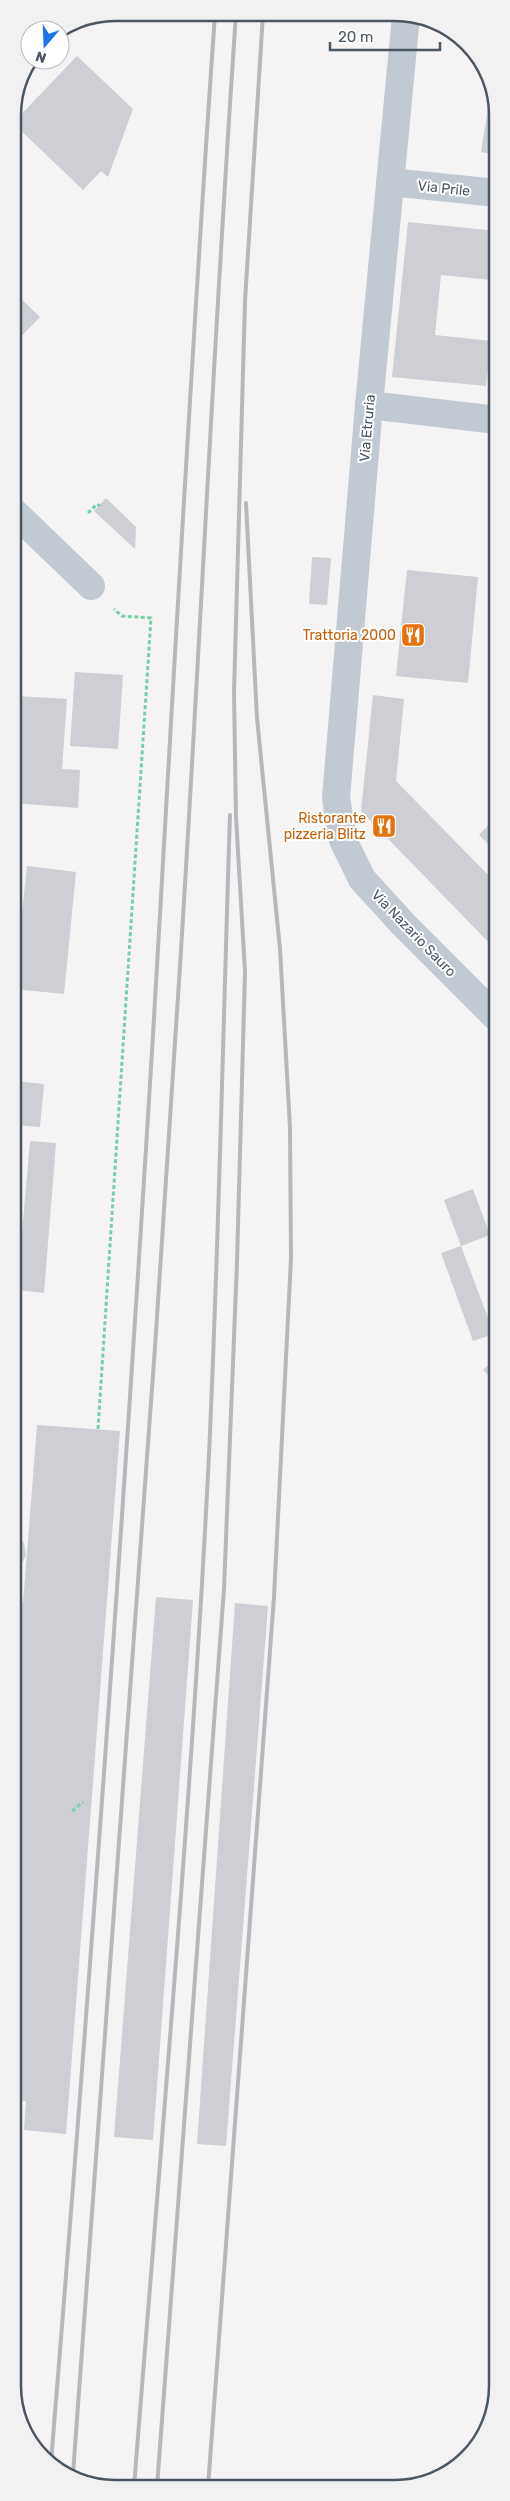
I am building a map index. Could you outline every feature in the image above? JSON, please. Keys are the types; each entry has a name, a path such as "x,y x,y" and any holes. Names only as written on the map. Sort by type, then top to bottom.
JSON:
{"street":[{"name":"Via Etruria","path":"343,840 336,798 369,405 405,22"},
{"name":"Via Prile","path":"390,182 489,192"},
{"path":"369,405 489,419"},
{"path":"21,519 91,586"},
{"name":"Via Nazario Sauro","path":"343,840 362,879 403,924 489,1010"}],"path":[{"path":"88,513 97,504 100,506"},
{"path":"98,1429 151,618 130,617"},
{"path":"72,1811 83,1802"}],"building":[{"path":"77,56 133,109 108,177 101,171 83,190 21,131 21,115 64,70 70,70 70,63"},
{"path":"488,106 489,154 481,152"},
{"path":"408,222 489,230 489,280 441,275 435,335 489,341 486,386 392,377"},
{"path":"21,299 40,317 21,337"},
{"path":"106,498 136,527 135,549 94,511"},
{"path":"312,557 331,558 327,605 309,604"},
{"path":"407,570 478,577 468,683 396,676"},
{"path":"75,672 123,675 118,749 70,746"},
{"path":"373,695 404,699 396,781 489,876 489,943 361,811"},
{"path":"21,696 67,699 62,769 80,770 78,808 21,804"},
{"path":"489,824 489,845 479,835"},
{"path":"27,866 76,872 64,994 21,990 21,923"},
{"path":"21,1082 44,1084 40,1127 21,1126"},
{"path":"30,1141 56,1143 44,1293 21,1290 21,1244"},
{"path":"473,1189 489,1235 461,1246 444,1200"},
{"path":"461,1246 489,1321 489,1336 473,1341 441,1253"},
{"path":"489,1364 489,1376 483,1370"},
{"path":"37,1425 120,1431 66,2134 24,2130 26,2101 21,2101 21,1603 23,1603"},
{"path":"21,1540 24,1543 26,1555 21,1566"},
{"path":"156,1597 193,1600 153,2140 114,2137"},
{"path":"235,1603 268,1606 226,2146 197,2144"}],"railway":[{"path":"52,2454 93,1927 130,1392 215,21"},
{"path":"73,2470 102,2097 168,1155 236,21"},
{"path":"158,2480 224,1589 237,1262 245,972 236,817 234,693 245,301 263,21"},
{"path":"209,2480 274,1597 291,1258 290,1128 280,949 257,718 246,503"},
{"path":"135,2480 175,1971 202,1583 216,1294 230,815"}],"place":[{"name":"Trattoria 2000","path":"413,635"},
{"name":"Ristorante pizzeria Blitz","path":"384,826"}]}
